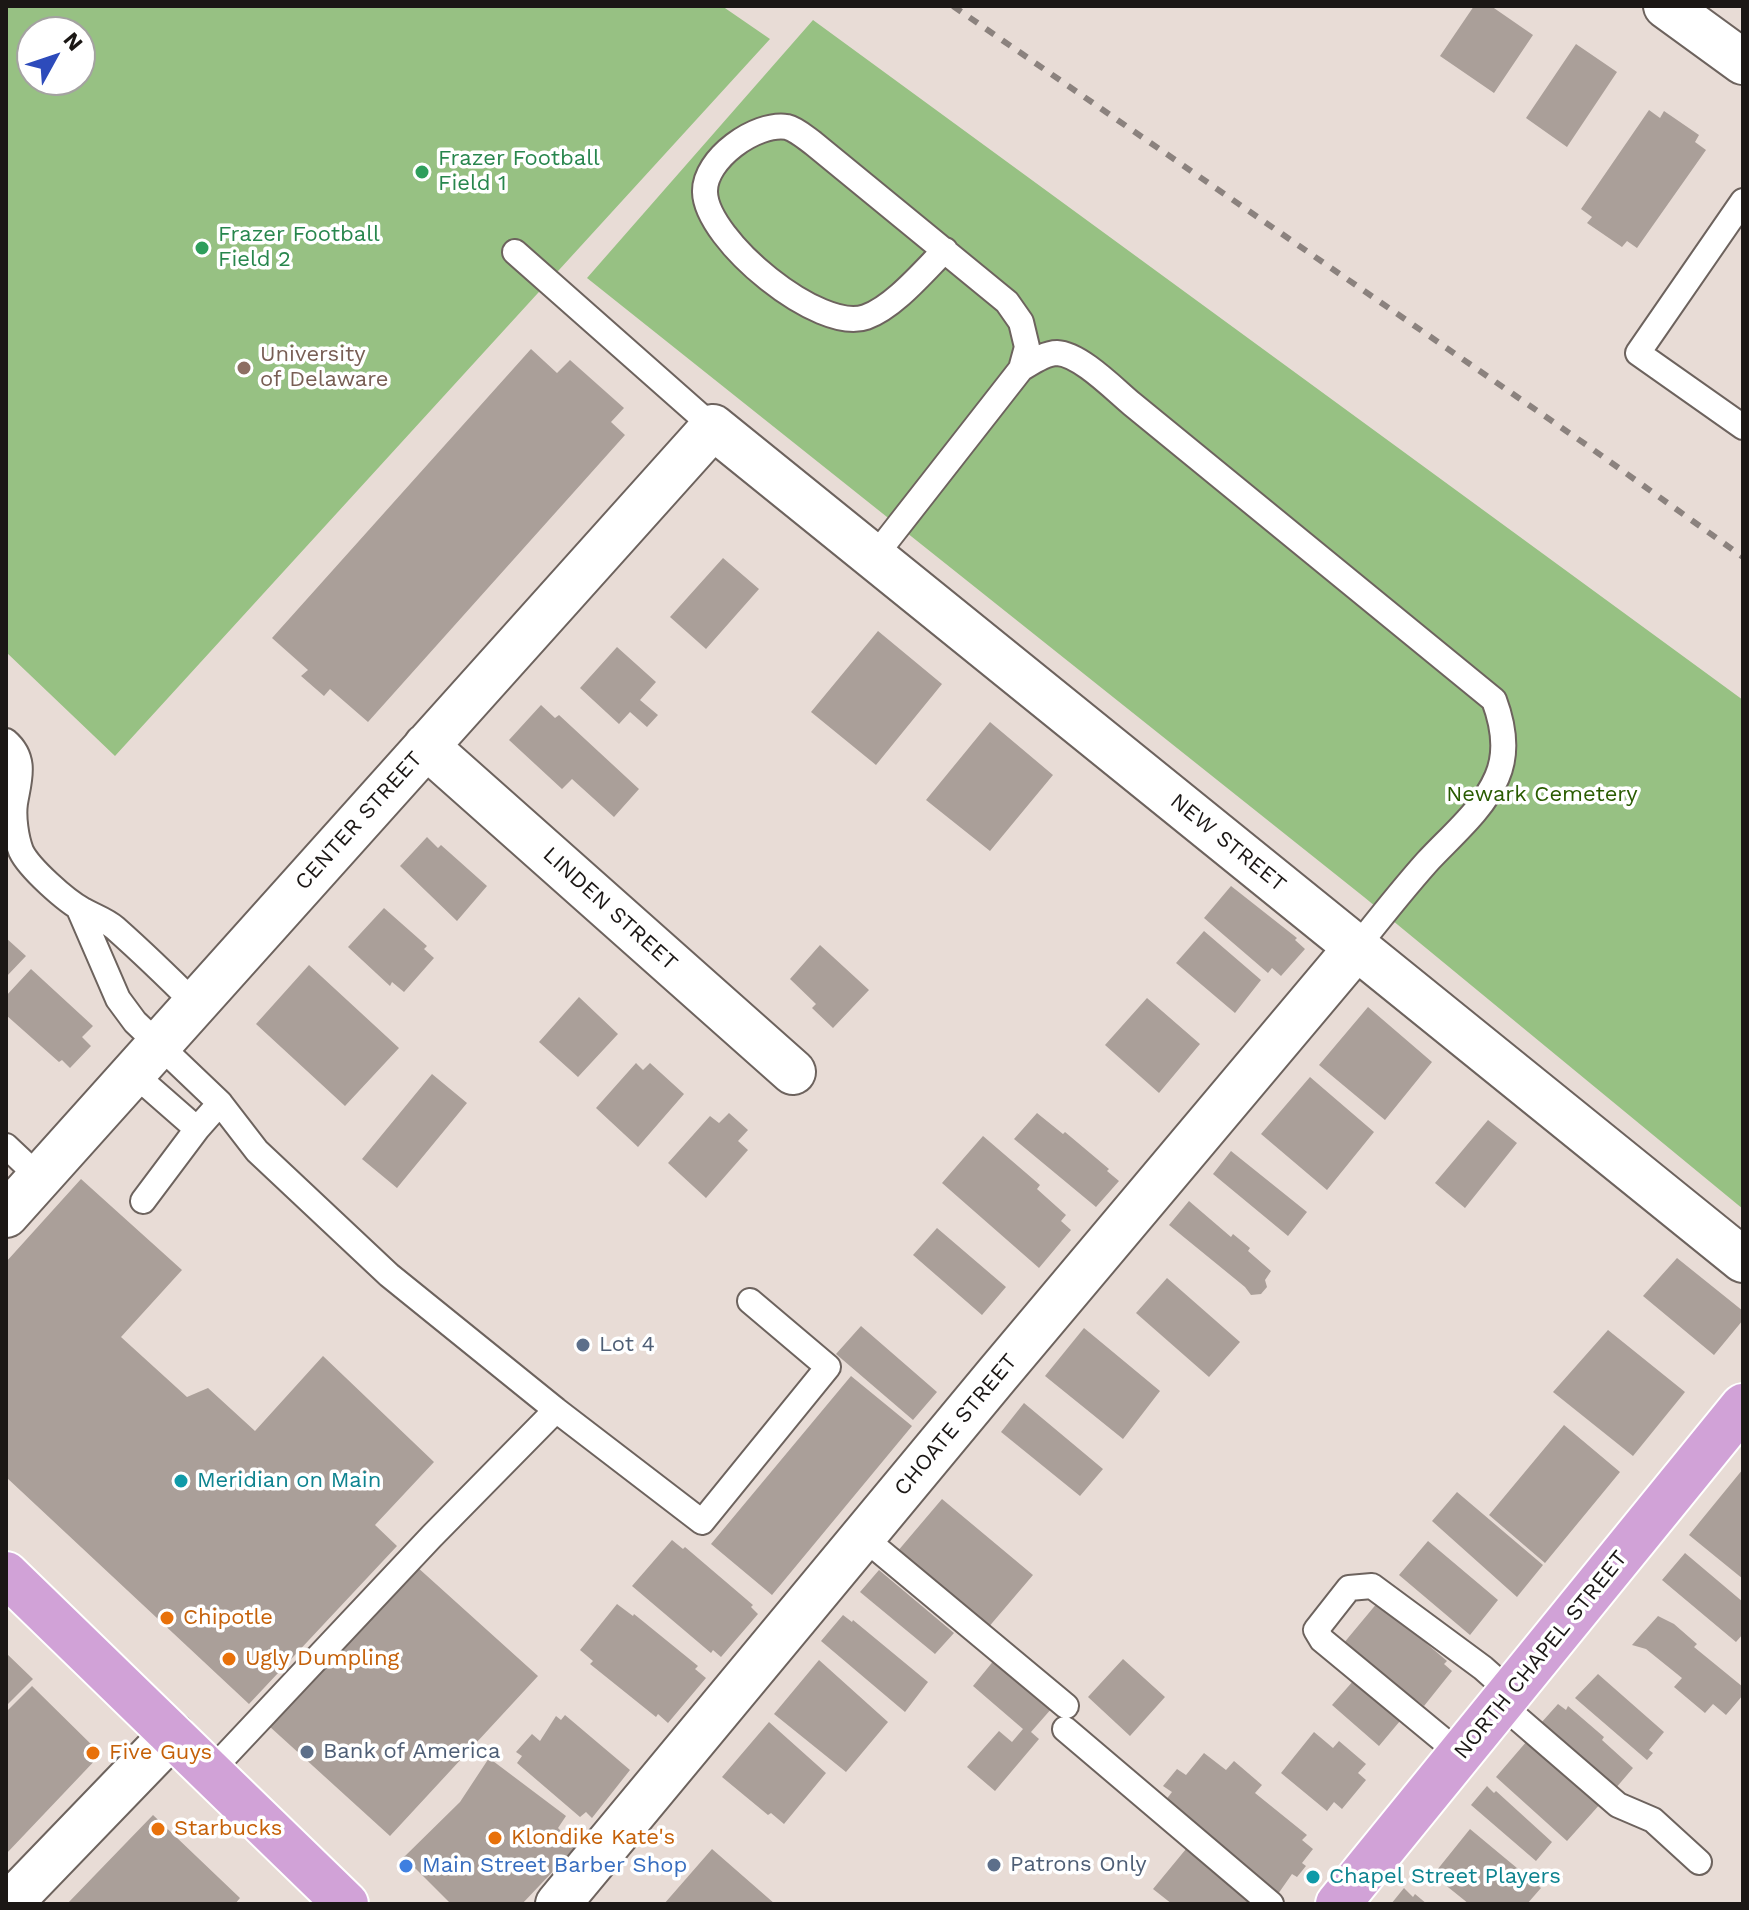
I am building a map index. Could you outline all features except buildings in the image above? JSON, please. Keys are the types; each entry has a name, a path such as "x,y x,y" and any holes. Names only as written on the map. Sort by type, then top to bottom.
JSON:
{"main road":[{"name":"NORTH CHAPEL STREET","path":"1338,1904 1743,1406"},
{"path":"6,1574 346,1904"}],"street":[{"path":"1666,6 1743,62"},
{"name":"NEW STREET","path":"713,427 1743,1260"},
{"name":"CENTER STREET","path":"17,1199 713,427"},
{"name":"LINDEN STREET","path":"426,746 793,1072"},
{"name":"CHOATE STREET","path":"558,1904 1357,947"},
{"path":"9,1904 172,1735"}],"lane":[{"path":"945,250 894,299 865,318 830,316 795,299 729,243 710,215 705,191 713,166 736,143 763,128 789,127 813,143 945,250 1007,302 1021,322 1027,347 1021,369"},
{"path":"1743,201 1638,353 1743,427"},
{"path":"515,252 713,427"},
{"path":"874,557 1021,369 1037,359 1056,353 1079,361 1494,700 1502,721 1503,748 1497,776 1482,802 1401,891 1357,947"},
{"path":"6,741 20,762 21,777 14,806 21,851 31,865 79,909 111,925 195,1004"},
{"path":"79,909 118,999 135,1022 146,1059 197,1129"},
{"path":"146,1059 220,1103 257,1151 420,1301 702,1522 828,1367 750,1301"},
{"path":"143,1201 220,1103"},
{"path":"6,1146 17,1199"},
{"path":"210,1772 432,1536 556,1410"},
{"path":"863,1537 1271,1904"},
{"path":"1460,1754 1322,1640 1316,1630 1349,1588 1372,1586 1483,1668 1505,1698 1618,1805 1653,1820 1699,1862"}],"green space":[{"name":"University of Delaware","path":"6,6 722,6 770,39 115,756 6,652"},
{"name":"Newark Cemetery","path":"813,20 1743,700 1743,1209 1364,897 587,278"}],"railway":[{"path":"953,6 1743,557"}],"place":[{"name":"Frazer Football Field 1","path":"422,172"},
{"name":"Frazer Football Field 2","path":"202,248"},
{"name":"University of Delaware","path":"244,368"},
{"name":"Lot 4","path":"583,1345"},
{"name":"Meridian on Main","path":"181,1481"},
{"name":"Chipotle","path":"167,1618"},
{"name":"Ugly Dumpling","path":"229,1659"},
{"name":"Bank of America","path":"307,1752"},
{"name":"Five Guys","path":"93,1753"},
{"name":"Starbucks","path":"158,1829"},
{"name":"Klondike Kate's","path":"495,1838"},
{"name":"Patrons Only","path":"994,1865"},
{"name":"Main Street Barber Shop","path":"406,1866"},
{"name":"Chapel Street Players","path":"1313,1877"}]}
